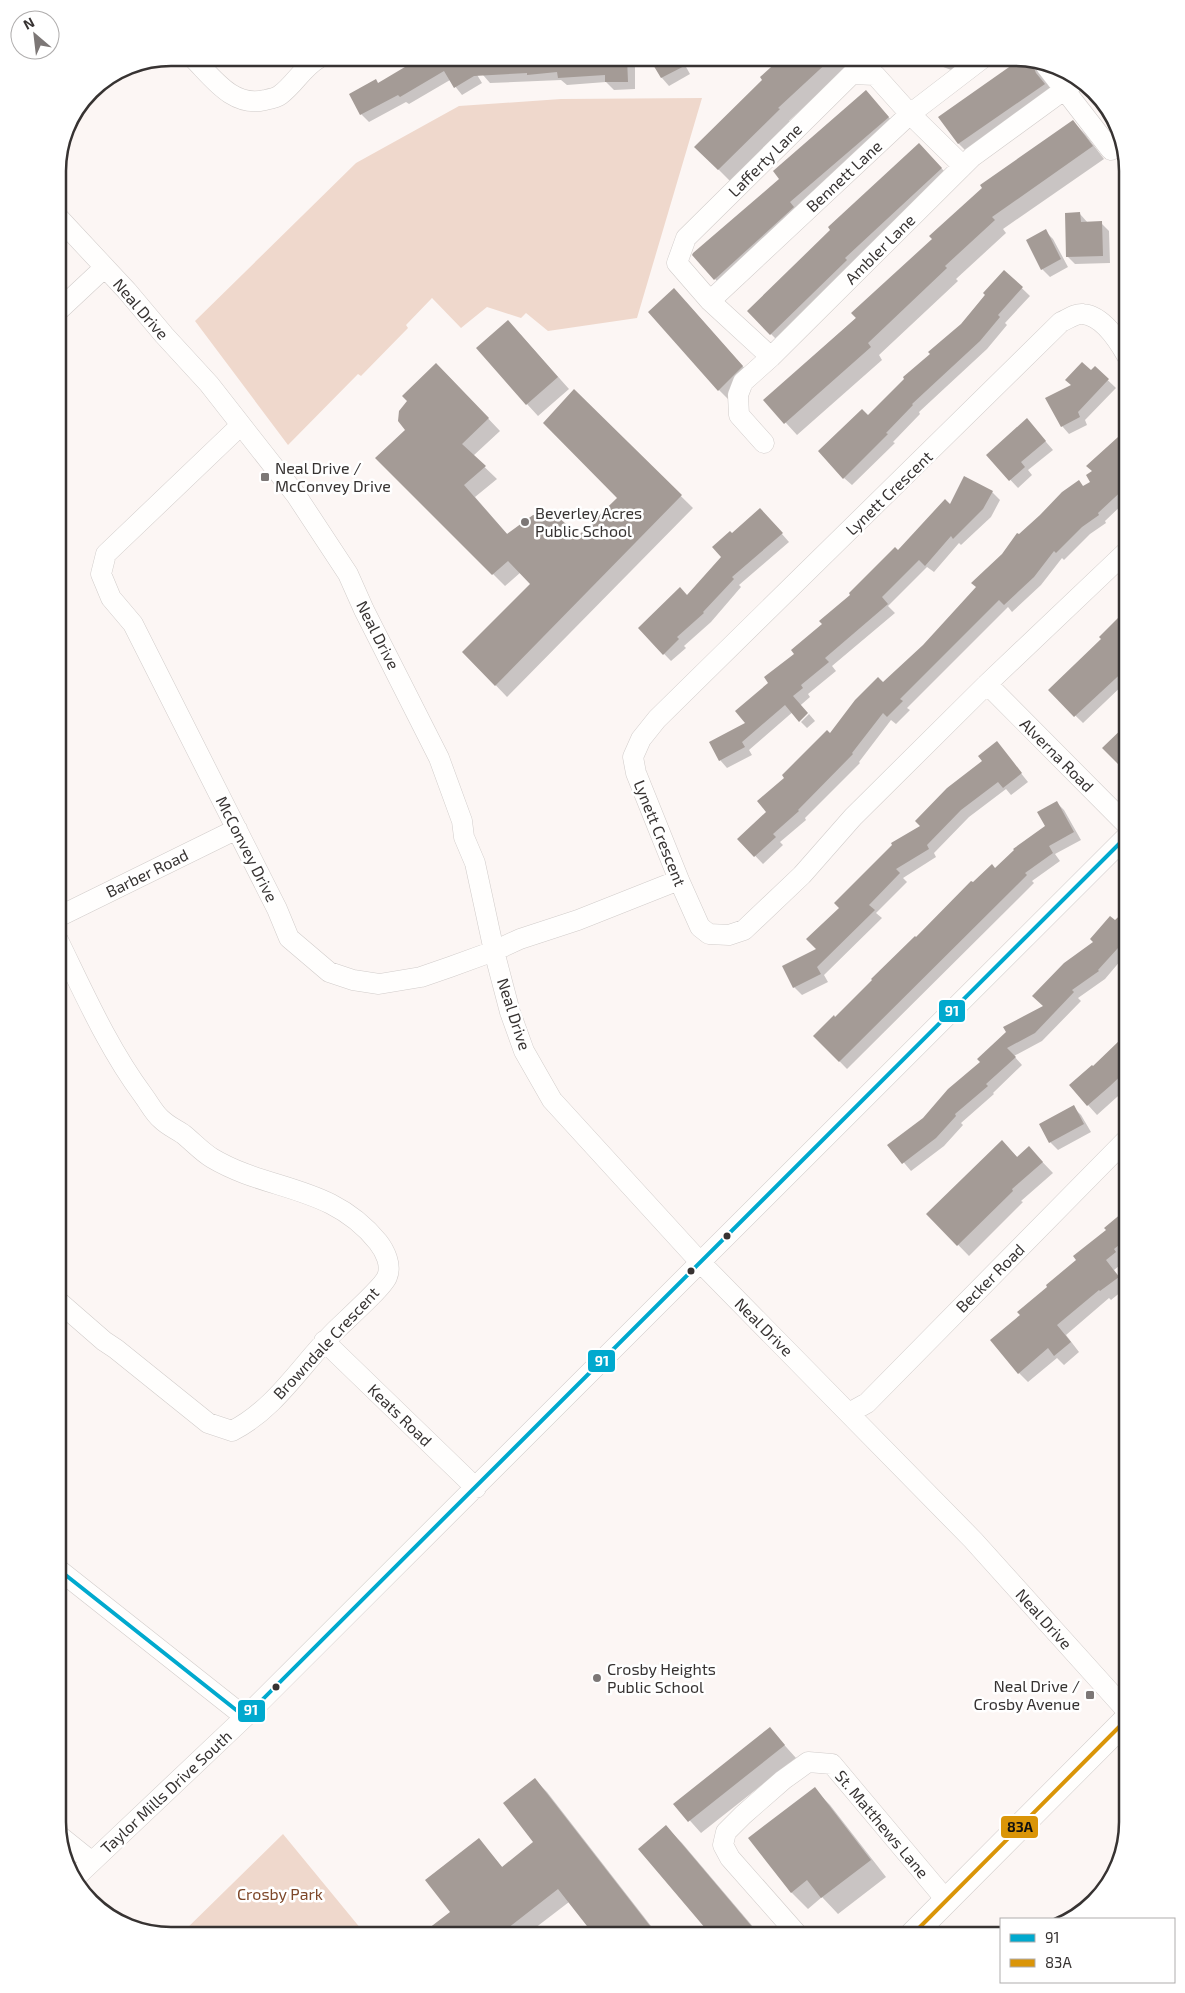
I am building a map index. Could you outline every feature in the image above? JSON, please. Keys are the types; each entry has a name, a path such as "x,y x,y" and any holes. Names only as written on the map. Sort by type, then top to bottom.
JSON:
{"street":[{"path":"200,66 223,90 239,99 255,102 278,96 308,66"},
{"name":"Bennett Lane","path":"710,301 910,114 973,66"},
{"name":"Lafferty Lane","path":"771,357 710,301 677,263 686,238 852,74 875,75 910,114 963,166"},
{"path":"1071,84 1111,150"},
{"name":"Ambler Lane","path":"764,442 739,415 738,395 743,382 771,357 972,157 1071,84"},
{"name":"Neal Drive","path":"66,226 127,291 209,384 296,494 348,574 364,610 439,758 462,821 464,837 475,863 494,951 510,1012 524,1050 552,1100 700,1262 973,1540 1119,1701"},
{"path":"66,304 104,268"},
{"name":"Lynett Crescent","path":"1119,345 1101,322 1093,317 1083,314 1075,315 1061,322 657,719 641,739 634,757 636,773 700,927 709,934 729,935 744,930 802,875 854,818 987,684 1119,559"},
{"name":"McConvey Drive","path":"241,425 106,554 101,574 111,598 133,624 277,909 289,938 329,972 353,980 378,984 421,977 494,951 520,939 578,920 679,880"},
{"name":"Alverna Road","path":"987,684 1119,817"},
{"name":"Barber Road","path":"66,913 237,829"},
{"name":"Taylor Mills Drive South","path":"80,1873 245,1717 1119,845"},
{"name":"Browndale Crescent","path":"66,956 119,1061 159,1118 181,1133 211,1158 248,1174 310,1194 349,1214 364,1226 385,1251 388,1263 387,1278 324,1341 262,1410 246,1424 232,1431 208,1423 104,1341 66,1308"},
{"name":"Becker Road","path":"849,1413 868,1403 1119,1148"},
{"name":"Keats Road","path":"324,1341 476,1488"},
{"path":"66,1575 245,1717"},
{"path":"921,1927 1119,1728"},
{"name":"St. Matthews Lane","path":"790,1927 730,1858 724,1845 726,1832 743,1815 783,1780 808,1762 832,1764 947,1901"},
{"path":"68,1843 92,1862"}],"green space":[{"path":"702,98 637,318 548,331 526,313 521,318 487,307 461,328 432,298 406,325 408,328 361,376 358,374 288,445 195,321 356,163 459,106 561,99"},
{"name":"Crosby Park","path":"283,1834 359,1927 188,1927"}],"building":[{"path":"407,66 627,66 628,82 605,82 605,75 558,78 557,72 527,75 527,73 474,76 454,88 444,71 400,97 398,95 360,115 349,94 376,79 378,83"},
{"path":"654,66 684,66 661,78"},
{"path":"772,66 823,66 778,108 780,109 718,170 694,147 762,80 760,77"},
{"path":"1011,66 1034,68 1045,84 958,144 938,117"},
{"path":"866,90 889,117 790,202 794,207 714,280 692,255 693,253 779,179 773,171"},
{"path":"1073,120 1093,146 992,217 995,220 945,266 947,268 868,343 871,347 784,424 763,400 856,318 851,313 932,239 929,236 982,188 980,185"},
{"path":"919,143 942,168 845,258 847,260 770,335 747,311 830,230 828,227"},
{"path":"1080,212 1081,222 1102,221 1103,256 1066,257 1065,213"},
{"path":"1046,229 1061,259 1041,270 1026,240"},
{"path":"1004,270 1023,287 998,315 1000,317 980,341 912,404 886,433 888,434 843,479 818,451 862,409 868,415 904,379 903,377 930,354 928,352 961,324 985,295 983,293"},
{"path":"674,288 743,366 718,391 648,312"},
{"path":"508,320 558,377 526,405 476,348"},
{"path":"1082,362 1091,370 1095,366 1109,379 1078,412 1080,417 1061,427 1045,398 1071,385 1065,380"},
{"path":"436,363 489,418 462,444 486,466 464,485 507,534 533,515 559,518 579,535 617,498 543,423 574,389 682,495 495,686 462,652 530,584 508,561 492,575 375,458 405,430 398,421 399,411 407,401 402,396"},
{"path":"1027,418 1046,441 1021,462 1025,467 1009,481 986,455"},
{"path":"1119,436 1119,493 1098,513 1099,515 1082,527 1056,553 1054,551 1034,577 1004,605 999,600 900,699 903,701 887,717 883,713 853,754 799,811 773,834 776,837 754,857 737,839 766,812 757,801 784,778 782,775 827,730 830,733 855,700 878,677 883,682 923,645 976,587 971,583 1002,554 1017,533 1019,534 1062,492 1079,480 1083,486 1090,482 1086,475 1092,471 1086,466"},
{"path":"964,476 993,491 983,509 953,539 951,536 925,566 919,560 882,597 888,604 825,658 829,662 801,685 803,688 793,696 808,713 799,722 785,705 742,742 745,747 719,761 709,742 745,723 735,711 768,683 764,677 794,654 791,650 822,624 819,621 850,595 849,593 895,547 898,550 945,499 950,504"},
{"path":"760,508 783,533 732,577 734,579 704,613 677,637 679,639 663,655 638,628 680,587 687,595 721,557 712,547 730,531 732,533"},
{"path":"1119,617 1119,675 1074,717 1048,690 1101,639 1099,637"},
{"path":"1119,732 1119,765 1102,748"},
{"path":"997,741 1022,773 1003,788 998,782 961,810 927,845 929,849 896,869 900,873 869,905 875,910 817,967 821,974 793,988 782,966 816,949 806,939 839,908 834,903 892,845 891,843 920,826 915,821 947,788 982,761 978,756"},
{"path":"1057,801 1074,832 1049,846 1053,853 1025,873 1027,875 839,1062 813,1036 834,1015 835,1017 971,881 973,882 992,864 995,868 1013,849 1045,826 1037,812"},
{"path":"1110,916 1115,920 1119,916 1119,947 1099,971 1072,990 1074,992 1035,1033 1007,1048 1016,1057 986,1084 988,1086 955,1114 956,1116 936,1138 902,1164 887,1145 923,1118 948,1089 980,1062 977,1059 1006,1032 1003,1027 1043,1006 1032,996 1064,963 1093,942 1090,939"},
{"path":"1119,1041 1119,1078 1087,1106 1069,1085 1093,1066"},
{"path":"1074,1105 1084,1124 1049,1143 1039,1124"},
{"path":"1002,1140 1017,1157 1029,1146 1043,1162 1012,1189 1013,1191 957,1246 926,1214"},
{"path":"1119,1216 1119,1245 1114,1249 1116,1252 1106,1260 1119,1277 1099,1290 1057,1325 1071,1342 1054,1356 1048,1348 1018,1374 990,1340 1020,1315 1017,1312 1047,1287 1046,1285 1076,1260 1073,1256 1106,1230 1104,1228"},
{"path":"770,1727 785,1745 688,1822 673,1804"},
{"path":"535,1778 651,1927 588,1927 558,1889 509,1927 430,1927 450,1912 425,1880 479,1838 502,1867 533,1842 503,1803"},
{"path":"815,1787 871,1860 821,1898 807,1880 791,1893 748,1838"},
{"path":"666,1825 752,1927 704,1927 638,1849"}],"transit line":[{"name":"91","path":"66,1575 245,1717 1119,844"},
{"name":"83A","path":"920,1927 1119,1727"}],"place":[{"name":"Neal Drive / McConvey Drive","path":"265,477"},
{"name":"Beverley Acres Public School","path":"525,522"},
{"name":"Crosby Heights Public School","path":"597,1678"},
{"name":"Neal Drive / Crosby Avenue","path":"1090,1695"}]}
